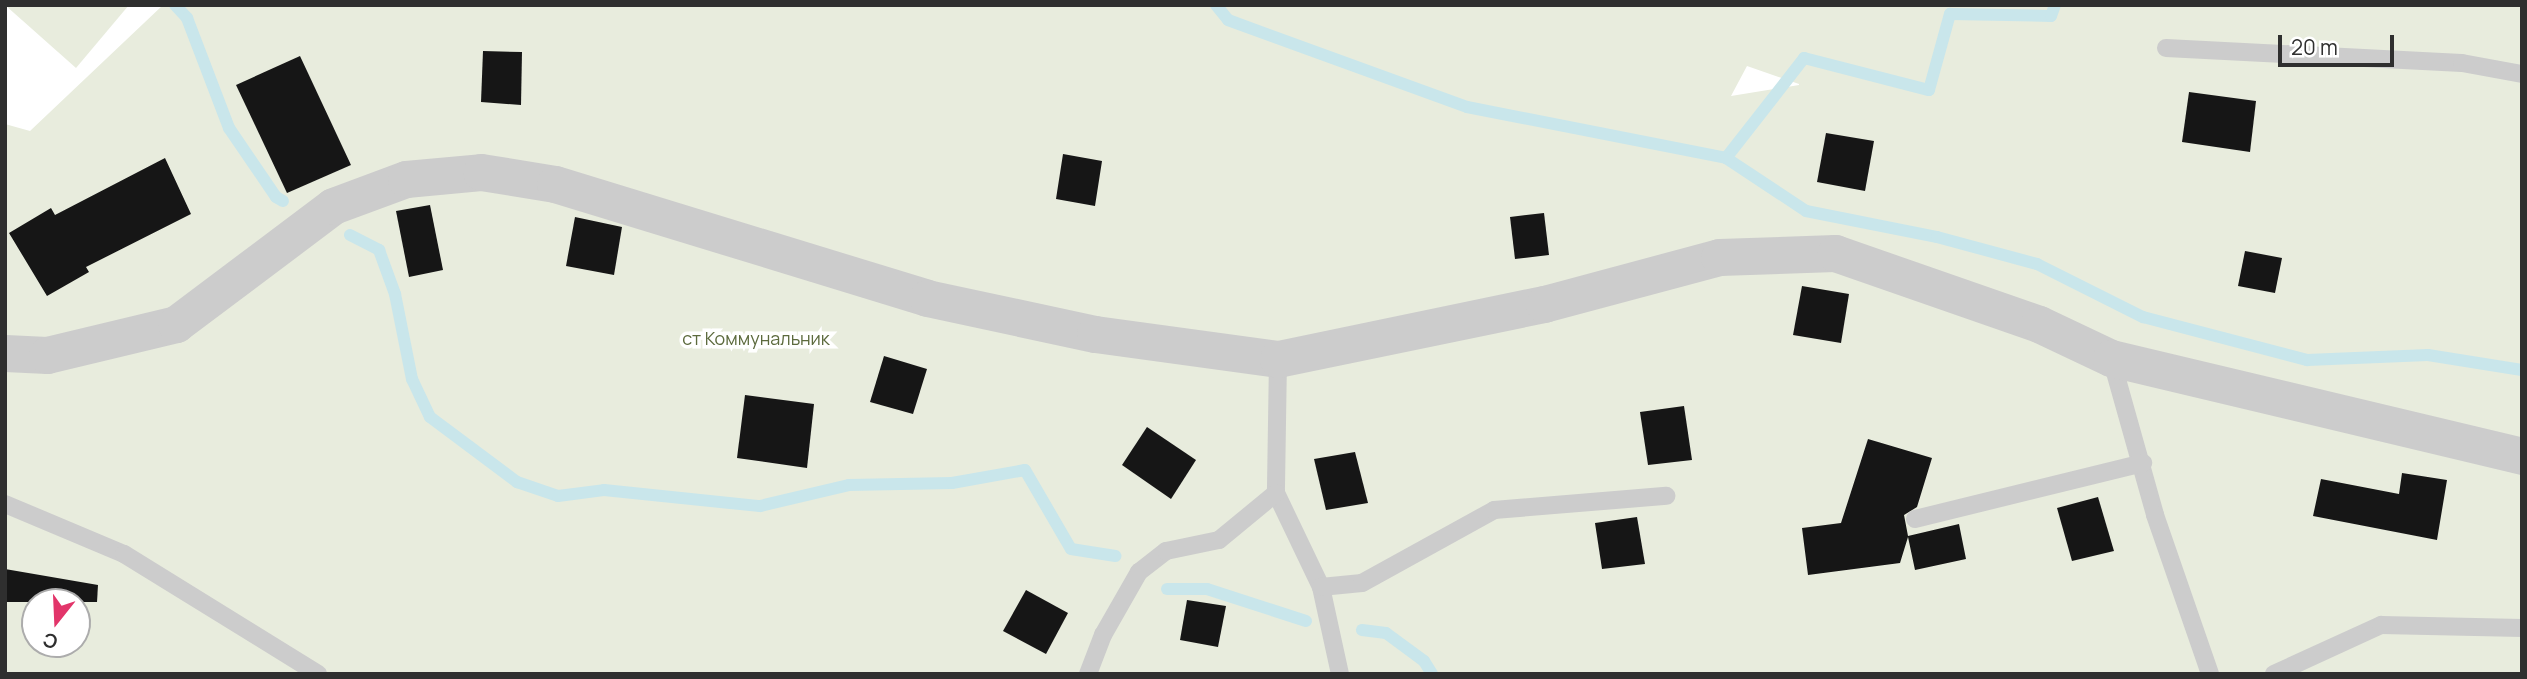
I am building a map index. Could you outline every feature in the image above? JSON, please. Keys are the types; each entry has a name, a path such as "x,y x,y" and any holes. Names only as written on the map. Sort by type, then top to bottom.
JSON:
{"street":[{"path":"5,353 47,355 176,324 334,206 406,178 481,172 555,184 927,298 1095,334 1278,359 1544,304 1719,257 1835,253 2039,324 2111,358 2522,456"}],"lane":[{"path":"2166,48 2462,63 2522,74"},
{"path":"2111,358 2143,463 2155,515 2210,674"},
{"path":"1278,359 1276,493 1321,587 1340,674"},
{"path":"1914,519 2143,463"},
{"path":"1088,674 1103,635 1139,572 1166,551 1219,540 1276,493"},
{"path":"1321,587 1362,583 1494,510 1666,496"},
{"path":"5,503 124,554 318,674"},
{"path":"2274,674 2381,625 2522,628"}],"green space":[{"path":"5,5 129,5 76,68"},
{"name":"ст Коммунальник","path":"163,5 2522,5 2522,674 5,674 5,124 30,131","holes":["1747,66 1799,85 1731,96"]}],"building":[{"path":"483,51 522,52 521,105 481,102"},
{"path":"300,56 351,165 287,193 236,85"},
{"path":"2189,92 2256,101 2250,152 2182,142"},
{"path":"1826,133 1874,141 1865,191 1817,182"},
{"path":"1063,154 1102,161 1095,206 1056,199"},
{"path":"165,158 191,214 86,267 89,272 47,296 9,233 51,208 55,215"},
{"path":"430,205 443,270 409,277 396,211"},
{"path":"1544,213 1549,255 1515,259 1510,217"},
{"path":"575,217 622,227 614,275 566,266"},
{"path":"2245,251 2282,258 2275,293 2238,286"},
{"path":"1802,286 1849,294 1841,343 1793,335"},
{"path":"884,356 927,369 913,414 870,402"},
{"path":"745,395 814,404 807,468 737,458"},
{"path":"1684,406 1692,460 1648,465 1640,412"},
{"path":"1147,427 1196,460 1171,499 1122,465"},
{"path":"1868,439 1932,458 1917,507 1904,515 1908,536 1959,524 1966,559 1915,570 1908,537 1900,563 1808,575 1802,528 1841,523"},
{"path":"1355,452 1368,503 1326,510 1314,459"},
{"path":"2402,473 2447,480 2437,540 2313,516 2321,479 2399,494"},
{"path":"2098,497 2114,551 2072,561 2057,508"},
{"path":"1637,517 1645,564 1602,569 1595,523"},
{"path":"5,569 98,585 97,602 91,602 91,588 21,588 21,602 5,602"},
{"path":"1026,590 1068,613 1046,654 1003,631"},
{"path":"1187,600 1226,606 1218,647 1180,640"}],"waterway":[{"path":"175,5 187,18 229,128 276,197 283,201"},
{"path":"1216,5 1228,20 1467,107 1726,158 1804,58 1929,90 1950,14 2051,16 2055,5"},
{"path":"1726,158 1806,211 1937,237 2037,264 2143,317 2307,360 2428,355 2522,370"},
{"path":"350,235 379,250 395,294 412,379 430,417 517,482 558,496 604,490 760,506 849,485 952,483 1025,470 1071,549 1115,556"},
{"path":"1167,589 1207,589 1306,621"},
{"path":"1362,630 1386,633 1424,661 1432,674"}]}
